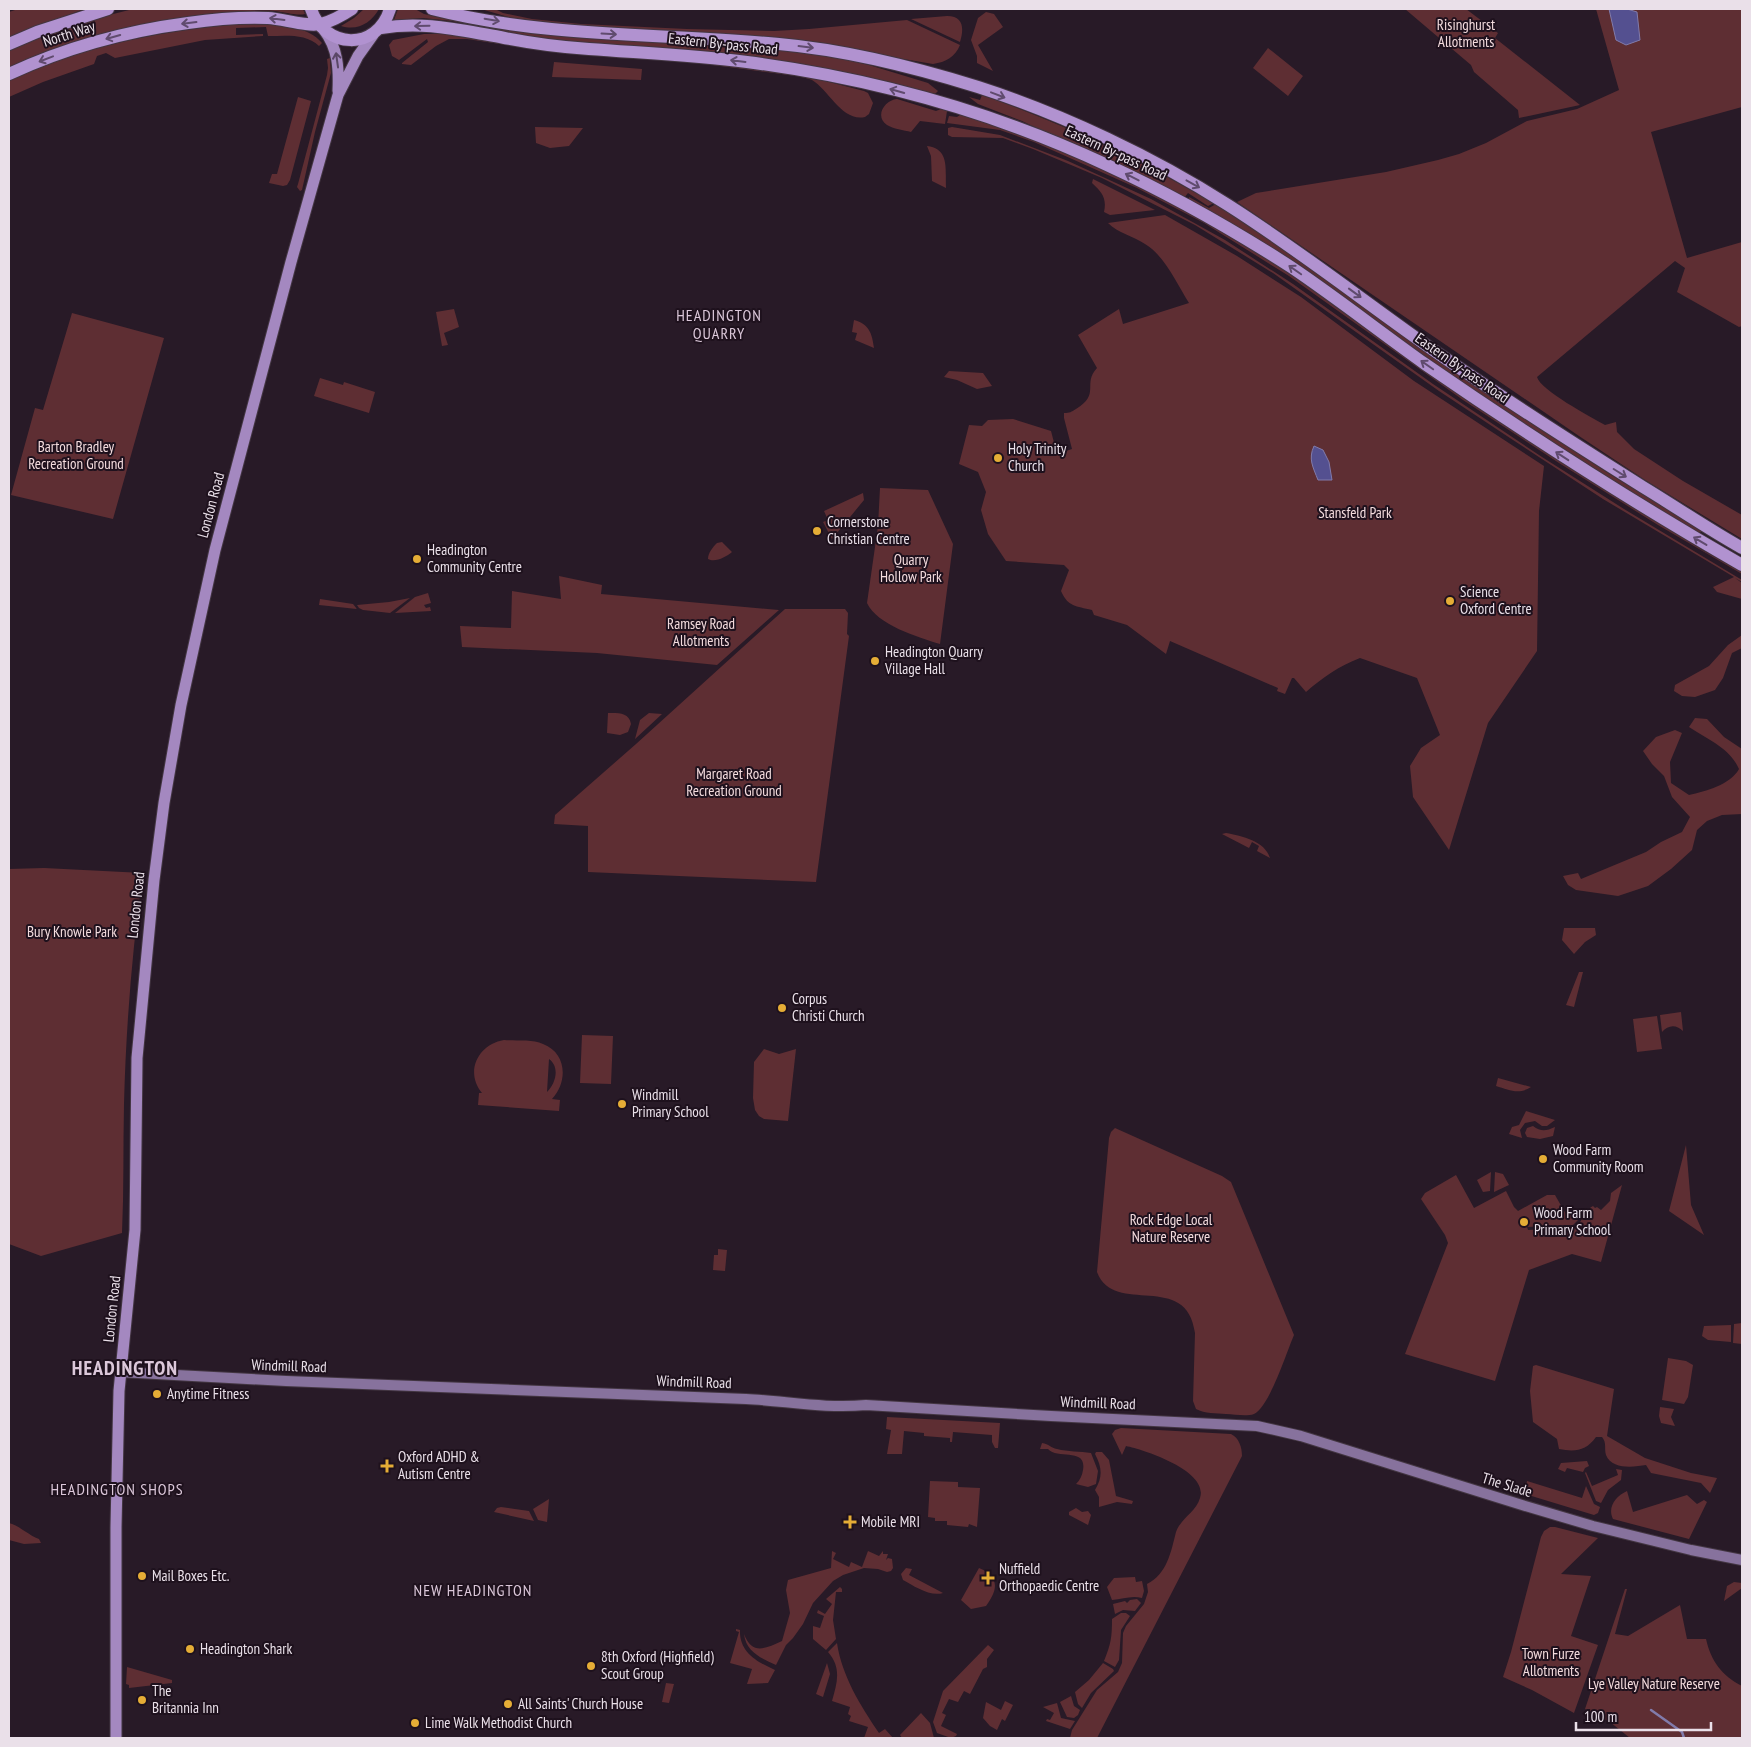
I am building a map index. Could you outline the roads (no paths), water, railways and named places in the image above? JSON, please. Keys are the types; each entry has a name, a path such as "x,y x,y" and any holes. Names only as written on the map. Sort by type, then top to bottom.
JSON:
{"highway":[{"name":"North Way","path":"9,44 108,9"},
{"path":"311,9 321,27 352,9"},
{"path":"377,31 390,9"},
{"name":"Eastern By-pass Road","path":"438,10 522,25 586,33 780,44 840,52 966,84 1062,119 1116,143 1229,205 1303,255 1434,351 1569,441 1742,548"},
{"name":"North Way","path":"9,74 64,52 124,34 187,23 234,18 270,18 321,27"},
{"name":"Eastern By-pass Road","path":"321,27 334,36 345,40 358,40 377,31 437,26 549,45 712,58 786,68 900,92 981,115 1057,143 1182,202 1245,238 1293,269 1425,364 1562,456 1742,566"}],"main road":[{"name":"London Road","path":"321,27 329,37 335,50 339,76 338,95"},
{"name":"London Road","path":"116,1738 116,1527 120,1372 135,1230 137,1065 155,870 174,747 191,658 221,524 338,95 358,56 377,31"},
{"name":"Windmill Road","path":"120,1372 286,1381 756,1400 849,1407 866,1405 1265,1427"},
{"name":"The Slade","path":"1265,1427 1301,1436 1593,1526 1742,1560"}],"waterway":[{"path":"1651,1710 1682,1732 1684,1738"}],"place":[{"name":"Holy Trinity Church","path":"998,458"},
{"name":"Cornerstone Christian Centre","path":"817,531"},
{"name":"Headington Community Centre","path":"417,559"},
{"name":"Science Oxford Centre","path":"1450,601"},
{"name":"Headington Quarry Village Hall","path":"875,661"},
{"name":"Corpus Christi Church","path":"782,1008"},
{"name":"Windmill Primary School","path":"622,1104"},
{"name":"Wood Farm Community Room","path":"1543,1159"},
{"name":"Wood Farm Primary School","path":"1524,1222"},
{"name":"Anytime Fitness","path":"157,1394"},
{"name":"Oxford ADHD & Autism Centre","path":"387,1466"},
{"name":"Mobile MRI","path":"850,1522"},
{"name":"Mail Boxes Etc.","path":"142,1576"},
{"name":"Nuffield Orthopaedic Centre","path":"988,1578"},
{"name":"Headington Shark","path":"190,1649"},
{"name":"8th Oxford (Highfield) Scout Group","path":"591,1666"},
{"name":"The Britannia Inn","path":"142,1700"},
{"name":"All Saints' Church House","path":"508,1704"},
{"name":"Lime Walk Methodist Church","path":"415,1723"}],"district":[{"name":"HEADINGTON QUARRY","path":"719,324"},
{"name":"HEADINGTON","path":"125,1368"},
{"name":"HEADINGTON SHOPS","path":"117,1489"},
{"name":"NEW HEADINGTON","path":"473,1590"}],"park label":[{"name":"Risinghurst Allotments","path":"1466,34"},
{"name":"Barton Bradley Recreation Ground","path":"76,456"},
{"name":"Stansfeld Park","path":"1355,513"},
{"name":"Quarry Hollow Park","path":"911,568"},
{"name":"Ramsey Road Allotments","path":"701,632"},
{"name":"Margaret Road Recreation Ground","path":"734,782"},
{"name":"Bury Knowle Park","path":"72,932"},
{"name":"Rock Edge Local Nature Reserve","path":"1171,1228"},
{"name":"Town Furze Allotments","path":"1551,1662"},
{"name":"Lye Valley Nature Reserve","path":"1654,1684"}]}
